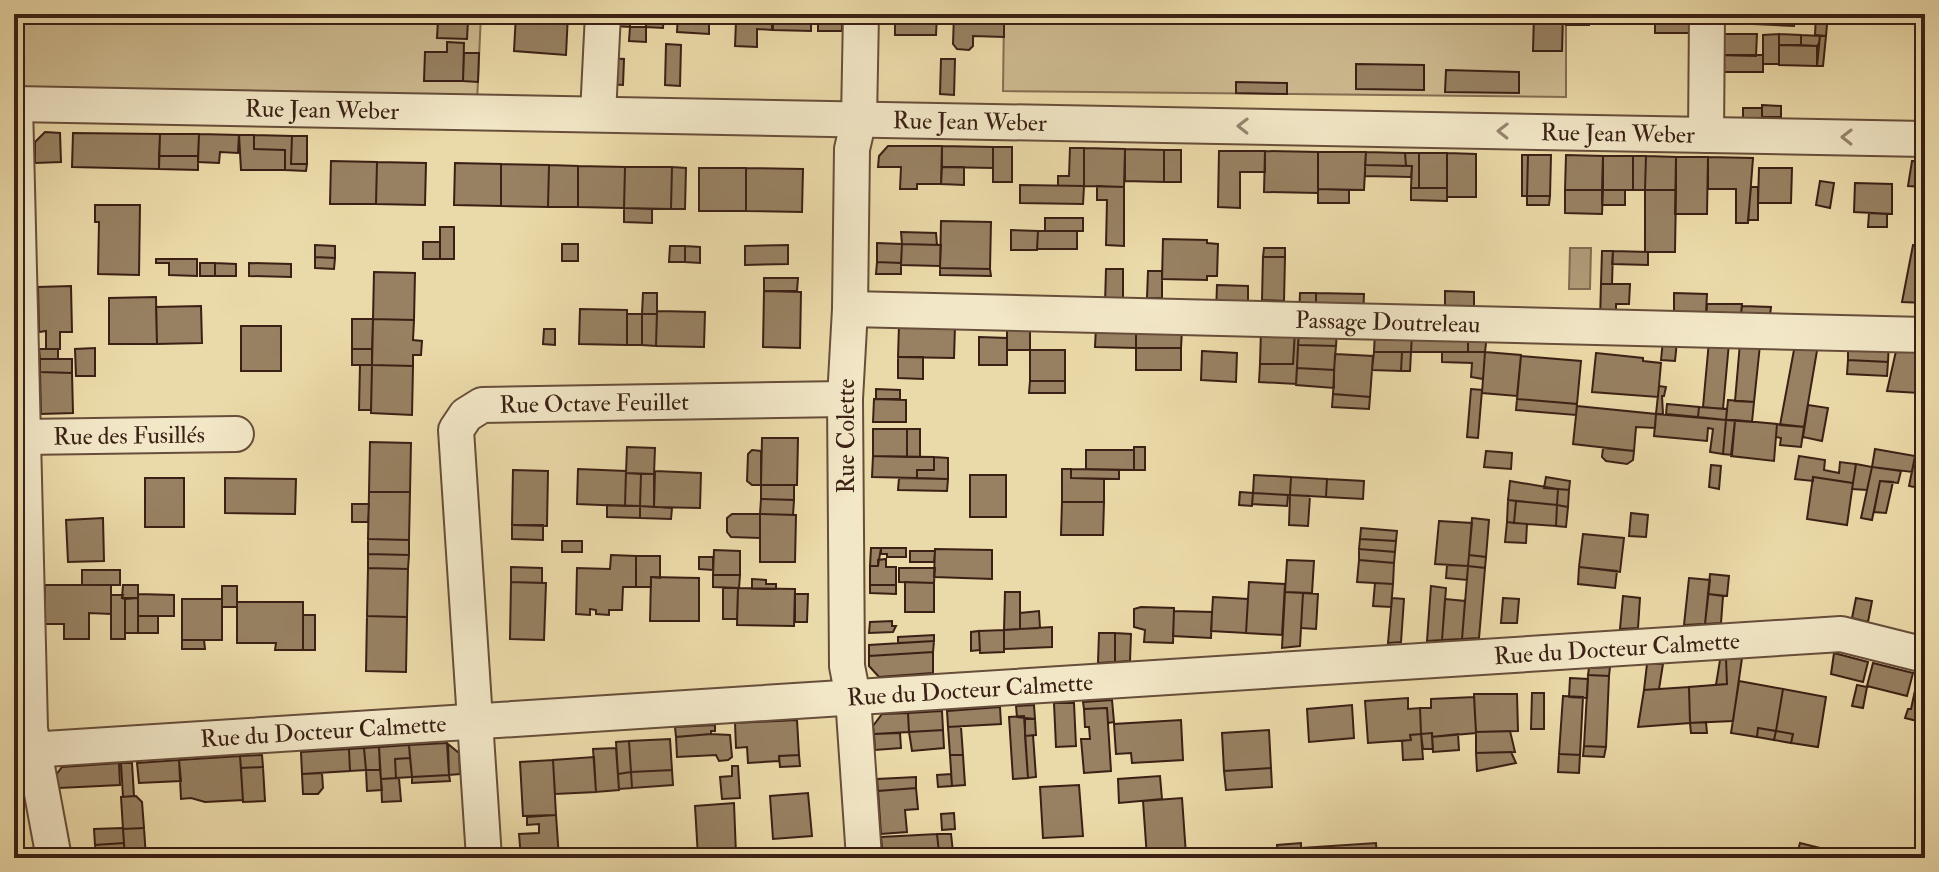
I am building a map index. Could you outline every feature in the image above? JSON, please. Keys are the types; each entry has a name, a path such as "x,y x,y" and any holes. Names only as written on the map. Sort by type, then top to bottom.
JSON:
{"street":[{"path":"598,114 603,14"},
{"name":"Rue Colette","path":"861,14 859,119 852,149 850,309 845,399 847,666 853,697 864,858"},
{"path":"1706,135 1707,14"},
{"name":"Rue Jean Weber","path":"14,104 1925,139"},
{"name":"Rue des Fusillés","path":"14,104 30,729 24,750 54,858"},
{"name":"Passage Doutreleau","path":"850,309 1925,335"},
{"name":"Rue Octave Feuillet","path":"484,858 456,430 466,415 482,405 845,399"},
{"name":"Rue des Fusillés","path":"20,428 236,434"},
{"name":"Rue du Docteur Calmette","path":"24,750 1841,634 1925,655"}],"shaded area":[{"path":"14,14 481,14 477,102 14,95"},
{"path":"1004,14 1566,14 1566,97 1003,91"},
{"path":"1570,248 1591,248 1590,289 1569,289"}],"building":[{"path":"516,14 568,14 566,55 514,51"},
{"path":"614,14 664,14 663,28 630,22 630,27 614,26"},
{"path":"678,14 709,14 709,34 677,32"},
{"path":"725,14 773,14 772,22 725,20"},
{"path":"773,14 811,14 811,31 773,30"},
{"path":"811,14 842,14 842,31 818,31 818,24 811,23"},
{"path":"937,14 936,35 895,35 895,16"},
{"path":"954,14 1004,14 1004,37 973,36 973,46 969,50 957,49 953,44"},
{"path":"1534,14 1563,14 1562,51 1533,51"},
{"path":"1566,14 1589,14 1589,25 1566,25"},
{"path":"1655,14 1697,14 1697,33 1655,33"},
{"path":"1720,14 1795,14 1794,26 1754,24 1754,19 1720,17"},
{"path":"1816,14 1828,14 1826,36 1815,35"},
{"path":"438,20 468,21 467,39 437,38"},
{"path":"736,21 772,22 772,30 757,29 757,47 735,46"},
{"path":"630,27 646,27 646,42 629,41"},
{"path":"1716,34 1757,34 1756,56 1716,55"},
{"path":"1779,34 1779,64 1763,64 1763,35"},
{"path":"1779,34 1801,35 1801,45 1779,45"},
{"path":"1801,35 1820,36 1819,43 1817,46 1801,45"},
{"path":"1820,36 1826,36 1823,66 1817,66"},
{"path":"447,42 464,43 463,81 424,81 425,52 447,52"},
{"path":"666,44 681,45 680,86 665,85"},
{"path":"1779,45 1817,46 1817,66 1779,65"},
{"path":"464,53 479,53 478,82 463,81"},
{"path":"1716,55 1763,55 1763,72 1715,72"},
{"path":"607,58 624,59 623,85 606,84"},
{"path":"941,59 955,59 954,95 940,94"},
{"path":"1356,64 1424,65 1424,90 1356,89"},
{"path":"1446,70 1519,72 1519,93 1445,92"},
{"path":"1236,82 1287,83 1287,94 1236,93"},
{"path":"1762,105 1781,106 1781,117 1762,117"},
{"path":"1743,108 1762,108 1762,121 1743,120"},
{"path":"45,132 60,133 61,162 35,163 35,142"},
{"path":"73,133 160,134 159,169 72,167"},
{"path":"160,134 199,134 198,156 159,156"},
{"path":"199,134 239,135 238,153 220,152 219,163 198,162"},
{"path":"239,135 254,135 254,149 285,150 285,170 241,170"},
{"path":"254,135 292,136 291,164 307,164 306,171 285,170 285,150 254,149"},
{"path":"292,136 307,136 307,164 291,164"},
{"path":"888,146 942,146 941,184 917,184 917,189 900,189 901,167 878,167 879,156"},
{"path":"942,146 993,147 993,168 942,167"},
{"path":"993,147 1012,147 1012,182 993,182"},
{"path":"1070,148 1084,148 1084,186 1058,186 1058,176 1069,176"},
{"path":"1084,148 1125,149 1124,187 1084,186"},
{"path":"1125,149 1164,150 1164,182 1125,181"},
{"path":"1164,150 1181,150 1181,182 1164,182"},
{"path":"1219,151 1265,151 1265,172 1240,172 1240,208 1218,207"},
{"path":"1265,151 1318,152 1318,193 1264,192"},
{"path":"1318,152 1366,152 1364,190 1318,189"},
{"path":"1366,152 1405,153 1406,166 1365,165"},
{"path":"1405,153 1419,153 1419,188 1411,188 1412,166 1406,166"},
{"path":"1419,153 1447,153 1447,188 1419,188"},
{"path":"1447,153 1476,154 1476,197 1447,197"},
{"path":"1522,155 1528,155 1527,196 1522,196"},
{"path":"1528,155 1551,155 1550,196 1527,196"},
{"path":"1566,155 1603,156 1603,190 1565,190"},
{"path":"159,156 198,156 198,170 159,169"},
{"path":"1603,156 1633,156 1633,190 1602,190"},
{"path":"1633,156 1646,156 1645,190 1633,190"},
{"path":"1646,156 1676,157 1676,190 1645,190"},
{"path":"1676,157 1708,157 1707,214 1675,214"},
{"path":"1708,157 1753,158 1748,223 1736,223 1736,189 1708,189"},
{"path":"331,161 377,162 376,204 330,204"},
{"path":"1912,161 1925,161 1924,187 1908,186"},
{"path":"377,162 426,163 425,205 376,204"},
{"path":"455,163 501,164 501,206 454,205"},
{"path":"501,164 549,165 548,207 501,206"},
{"path":"549,165 578,166 578,207 548,207"},
{"path":"1365,165 1412,166 1411,177 1365,176"},
{"path":"578,166 625,167 624,208 578,207"},
{"path":"625,167 672,167 671,209 624,208"},
{"path":"672,167 686,168 685,209 671,209"},
{"path":"942,167 964,167 964,185 941,184"},
{"path":"699,168 746,168 746,211 699,211"},
{"path":"746,168 803,169 802,212 746,211"},
{"path":"1759,168 1792,168 1791,203 1758,203"},
{"path":"1820,181 1834,183 1830,208 1816,205"},
{"path":"1855,183 1892,184 1892,214 1854,212"},
{"path":"1020,185 1084,186 1083,204 1020,203"},
{"path":"1097,186 1124,187 1124,246 1106,245 1107,200 1097,200"},
{"path":"1751,187 1758,187 1758,220 1748,220"},
{"path":"1411,188 1447,188 1447,201 1411,200"},
{"path":"1318,189 1349,190 1349,203 1318,203"},
{"path":"1565,190 1603,190 1602,214 1565,213"},
{"path":"1602,190 1625,190 1625,205 1602,205"},
{"path":"1645,190 1676,190 1675,252 1645,252"},
{"path":"1527,196 1550,196 1549,205 1527,205"},
{"path":"95,205 140,205 139,275 98,274 99,222 95,222"},
{"path":"624,208 652,209 652,223 624,222"},
{"path":"1869,213 1887,214 1887,227 1868,227"},
{"path":"1045,218 1083,218 1083,231 1045,231"},
{"path":"941,221 991,222 990,269 940,268"},
{"path":"440,227 454,227 454,259 440,259"},
{"path":"1011,230 1038,231 1037,250 1011,250"},
{"path":"1038,231 1077,231 1077,249 1037,249"},
{"path":"901,232 936,233 937,245 902,244"},
{"path":"1163,239 1207,240 1207,243 1218,244 1217,276 1207,276 1207,280 1162,279"},
{"path":"423,242 440,242 440,259 423,259"},
{"path":"877,243 902,244 901,263 877,262"},
{"path":"562,244 578,244 578,261 562,261"},
{"path":"902,244 941,245 940,266 901,265"},
{"path":"315,245 335,246 335,258 315,257"},
{"path":"788,245 788,264 745,265 745,246"},
{"path":"1913,245 1925,246 1925,303 1902,302"},
{"path":"670,246 685,246 685,262 669,262"},
{"path":"685,246 700,247 700,263 685,262"},
{"path":"1264,248 1285,248 1285,257 1263,257"},
{"path":"1602,251 1613,251 1612,284 1601,284"},
{"path":"1613,251 1648,252 1648,265 1612,264"},
{"path":"315,257 335,258 334,269 315,268"},
{"path":"1263,257 1285,257 1284,301 1262,300"},
{"path":"156,259 197,259 197,276 169,275 169,263 156,263"},
{"path":"877,262 901,263 901,274 876,274"},
{"path":"200,263 215,263 215,276 200,276"},
{"path":"215,263 236,264 236,276 215,276"},
{"path":"249,263 291,264 291,277 249,276"},
{"path":"940,268 990,269 991,276 940,275"},
{"path":"1106,269 1123,269 1123,303 1105,304"},
{"path":"1148,271 1162,271 1162,298 1147,298"},
{"path":"374,272 415,273 414,320 373,319"},
{"path":"764,278 798,278 797,291 764,291"},
{"path":"1601,284 1630,284 1629,304 1616,304 1616,321 1600,321"},
{"path":"1217,285 1248,286 1248,308 1216,314"},
{"path":"71,286 72,332 60,332 60,349 46,349 46,331 39,332 38,287"},
{"path":"764,291 801,292 800,348 763,347"},
{"path":"1445,291 1474,292 1474,318 1445,318"},
{"path":"643,293 657,293 657,314 642,314"},
{"path":"1300,293 1316,293 1316,316 1299,316"},
{"path":"1316,293 1364,294 1363,317 1316,316"},
{"path":"1674,293 1707,294 1706,313 1674,313"},
{"path":"156,297 157,344 109,344 109,298"},
{"path":"1707,304 1742,304 1740,323 1706,323"},
{"path":"201,306 202,343 157,344 156,307"},
{"path":"1742,306 1771,307 1769,324 1740,323"},
{"path":"580,309 627,310 627,345 579,344"},
{"path":"657,311 705,312 704,347 656,346"},
{"path":"627,314 642,314 642,345 627,345"},
{"path":"642,314 657,314 656,346 642,345"},
{"path":"352,319 373,319 372,349 352,349"},
{"path":"373,319 414,320 413,340 422,341 421,355 413,355 413,366 372,365"},
{"path":"899,325 955,326 954,358 898,357"},
{"path":"241,326 281,326 281,371 241,371"},
{"path":"1007,327 1030,327 1030,350 1007,350"},
{"path":"1096,327 1136,328 1136,348 1095,347"},
{"path":"1136,328 1182,329 1181,348 1136,348"},
{"path":"544,329 555,329 555,345 543,344"},
{"path":"1261,330 1295,331 1293,364 1260,364"},
{"path":"1299,330 1337,331 1336,346 1298,345"},
{"path":"1299,330 1296,384 1259,382 1260,364 1293,364 1295,331"},
{"path":"1375,331 1412,333 1411,352 1374,352"},
{"path":"1412,333 1468,334 1468,352 1411,352"},
{"path":"1468,334 1487,334 1485,352 1468,352"},
{"path":"979,337 1007,338 1007,365 979,365"},
{"path":"1796,339 1819,339 1804,427 1780,425"},
{"path":"1663,340 1677,341 1675,361 1661,360"},
{"path":"1848,340 1889,341 1888,362 1848,360"},
{"path":"1709,341 1729,343 1723,409 1703,407"},
{"path":"1740,343 1760,345 1754,402 1735,401"},
{"path":"1298,345 1336,346 1334,370 1297,368"},
{"path":"95,348 95,376 76,376 75,349"},
{"path":"1136,348 1181,348 1181,370 1136,370"},
{"path":"39,349 58,349 58,359 40,359"},
{"path":"352,349 372,349 372,365 352,365"},
{"path":"1030,350 1065,350 1065,381 1030,381"},
{"path":"1202,351 1237,353 1236,382 1201,380"},
{"path":"1896,351 1919,352 1919,393 1887,391"},
{"path":"1374,352 1402,352 1401,371 1372,370"},
{"path":"1402,352 1411,352 1410,371 1401,371"},
{"path":"1442,352 1485,352 1483,379 1471,377 1472,363 1442,362"},
{"path":"1485,352 1521,355 1517,396 1482,393"},
{"path":"1596,353 1661,363 1658,397 1592,392"},
{"path":"1335,354 1373,356 1370,397 1333,394"},
{"path":"1521,356 1581,361 1577,404 1517,399"},
{"path":"898,357 923,357 923,379 898,378"},
{"path":"40,359 72,359 72,373 40,372"},
{"path":"1848,360 1888,362 1887,376 1847,374"},
{"path":"360,365 372,365 371,410 359,410"},
{"path":"372,365 413,366 412,415 371,413"},
{"path":"1297,368 1334,370 1334,388 1296,385"},
{"path":"40,372 72,373 73,413 41,414"},
{"path":"1030,381 1065,381 1065,393 1029,393"},
{"path":"1659,386 1666,387 1662,396 1663,414 1656,414"},
{"path":"876,389 900,390 900,399 876,399"},
{"path":"1471,389 1482,390 1478,438 1467,437"},
{"path":"1333,394 1370,397 1369,409 1332,407"},
{"path":"874,399 906,400 906,422 873,422"},
{"path":"1517,399 1577,404 1576,415 1516,410"},
{"path":"1728,400 1754,402 1752,422 1726,420"},
{"path":"1667,404 1699,407 1698,417 1666,414"},
{"path":"1808,405 1828,408 1822,441 1803,437"},
{"path":"1577,406 1656,414 1655,428 1636,427 1634,451 1573,444"},
{"path":"1699,407 1727,409 1726,420 1698,417"},
{"path":"1656,414 1726,420 1723,454 1710,452 1713,429 1708,428 1707,441 1654,436"},
{"path":"1726,420 1735,420 1732,455 1723,454"},
{"path":"1735,420 1777,424 1774,461 1731,456"},
{"path":"1777,424 1804,427 1801,447 1780,445 1781,438 1776,437"},
{"path":"873,429 907,429 907,457 873,456"},
{"path":"907,429 920,429 920,457 907,457"},
{"path":"762,438 798,438 797,485 761,485"},
{"path":"370,442 411,443 410,492 369,492"},
{"path":"627,447 655,448 654,474 626,473"},
{"path":"1134,447 1145,447 1145,470 1134,470"},
{"path":"1603,448 1634,451 1633,460 1627,464 1606,461 1602,457"},
{"path":"1875,449 1915,456 1912,472 1872,467"},
{"path":"752,450 761,451 761,485 752,485 747,481 748,454"},
{"path":"1086,450 1134,450 1134,470 1086,469"},
{"path":"1486,451 1512,453 1511,469 1484,467"},
{"path":"873,456 934,457 934,470 917,470 917,478 872,477"},
{"path":"1799,456 1825,460 1824,470 1839,473 1840,462 1856,464 1853,483 1813,477 1813,481 1795,479"},
{"path":"1915,456 1925,457 1925,489 1909,486"},
{"path":"934,457 948,458 948,479 917,478 917,470 934,470"},
{"path":"1856,464 1872,467 1867,490 1852,489"},
{"path":"1711,465 1721,466 1719,489 1709,487"},
{"path":"1872,467 1901,471 1898,483 1880,481 1872,520 1861,518"},
{"path":"578,469 626,471 625,506 577,504"},
{"path":"1062,469 1071,469 1071,478 1104,479 1104,502 1062,502"},
{"path":"1071,469 1119,470 1119,479 1071,478"},
{"path":"513,470 548,471 547,526 512,525"},
{"path":"655,471 701,473 700,508 654,507"},
{"path":"626,473 641,474 640,506 625,506"},
{"path":"641,474 654,474 654,507 640,506"},
{"path":"970,475 1006,475 1006,517 970,517"},
{"path":"1254,475 1291,477 1290,495 1253,493"},
{"path":"1291,477 1327,479 1326,497 1290,495"},
{"path":"1546,477 1570,481 1569,490 1544,488"},
{"path":"1813,477 1853,483 1847,525 1807,519"},
{"path":"145,478 184,478 184,527 145,527"},
{"path":"225,478 296,479 295,514 225,513"},
{"path":"899,478 948,479 947,491 898,490"},
{"path":"1327,479 1364,481 1363,499 1326,497"},
{"path":"1510,481 1558,489 1557,505 1508,500"},
{"path":"1880,481 1893,482 1886,513 1874,512"},
{"path":"761,485 794,485 794,500 761,499"},
{"path":"1558,489 1569,490 1568,507 1557,505"},
{"path":"369,492 410,492 409,540 368,539"},
{"path":"1240,492 1253,493 1252,506 1239,505"},
{"path":"1253,493 1288,495 1287,506 1252,504"},
{"path":"1290,495 1310,496 1308,526 1289,525"},
{"path":"761,499 794,500 793,515 760,514"},
{"path":"1508,500 1516,501 1514,523 1507,522"},
{"path":"1516,501 1557,505 1556,526 1514,523"},
{"path":"1062,502 1104,502 1103,535 1061,535"},
{"path":"352,504 369,504 368,522 352,522"},
{"path":"607,505 640,506 640,518 607,517"},
{"path":"1557,505 1568,507 1566,527 1556,526"},
{"path":"640,506 672,508 671,519 640,518"},
{"path":"1631,513 1648,515 1646,537 1629,536"},
{"path":"732,514 760,514 760,538 731,537 727,532 727,518"},
{"path":"760,514 796,515 795,562 760,562"},
{"path":"103,518 104,561 68,562 66,520"},
{"path":"1472,518 1489,520 1486,557 1469,555"},
{"path":"1439,521 1472,523 1468,566 1435,564"},
{"path":"1507,522 1527,524 1526,543 1505,542"},
{"path":"512,525 543,525 543,540 512,539"},
{"path":"1361,528 1397,531 1396,541 1360,539"},
{"path":"1583,534 1624,538 1620,572 1579,567"},
{"path":"368,539 409,540 409,555 368,554"},
{"path":"1360,539 1396,541 1395,552 1359,549"},
{"path":"562,541 582,541 582,552 562,552"},
{"path":"871,548 881,548 878,566 870,566"},
{"path":"881,548 906,548 906,557 887,557 887,554 881,554"},
{"path":"935,549 992,550 992,579 934,577"},
{"path":"1359,549 1395,552 1394,563 1359,560"},
{"path":"714,550 740,551 740,575 713,575"},
{"path":"910,551 935,551 934,562 910,562"},
{"path":"368,554 409,555 408,569 368,568"},
{"path":"611,555 636,556 636,587 623,587 622,610 609,610 609,615 596,614 596,610 590,609 590,615 576,614 577,568 610,569"},
{"path":"1469,555 1486,557 1485,568 1468,566"},
{"path":"636,556 660,556 660,578 651,577 651,587 636,587"},
{"path":"699,557 713,557 713,570 699,569"},
{"path":"886,559 886,567 896,567 896,585 870,585 870,566 878,566 878,560"},
{"path":"1287,560 1314,561 1312,593 1285,592"},
{"path":"1359,560 1394,563 1393,584 1357,582"},
{"path":"1447,565 1468,566 1467,580 1446,578"},
{"path":"1468,566 1485,568 1479,638 1462,639"},
{"path":"511,567 542,568 542,583 511,582"},
{"path":"1579,567 1617,571 1615,588 1578,584"},
{"path":"368,568 408,569 407,617 367,616"},
{"path":"899,568 935,568 934,583 899,582"},
{"path":"82,570 120,570 120,585 82,585"},
{"path":"1710,574 1729,576 1727,596 1708,594"},
{"path":"713,575 740,575 739,588 713,587"},
{"path":"651,577 699,578 699,621 650,621"},
{"path":"1689,578 1710,580 1705,624 1684,625"},
{"path":"752,579 776,584 776,589 752,589"},
{"path":"511,582 546,583 544,640 510,639"},
{"path":"905,582 934,583 934,612 905,612"},
{"path":"1249,582 1285,584 1282,635 1246,633"},
{"path":"1375,583 1393,584 1391,607 1373,606"},
{"path":"45,585 111,585 111,614 89,613 89,639 64,639 64,624 45,624"},
{"path":"123,585 138,585 138,598 122,598"},
{"path":"870,585 896,585 896,594 870,593"},
{"path":"222,586 237,586 237,607 222,607"},
{"path":"1431,586 1446,588 1442,640 1427,641"},
{"path":"723,588 738,588 737,619 723,619"},
{"path":"738,588 795,589 794,626 737,625"},
{"path":"1005,592 1020,592 1020,629 1004,630"},
{"path":"1285,592 1303,593 1300,646 1282,648"},
{"path":"1303,593 1318,594 1316,629 1301,628"},
{"path":"138,594 174,595 174,616 138,616"},
{"path":"795,594 808,594 807,622 795,622"},
{"path":"1708,594 1723,596 1721,623 1705,624"},
{"path":"111,595 123,595 125,599 125,639 111,639"},
{"path":"1623,596 1640,598 1638,628 1620,629"},
{"path":"1213,597 1248,599 1246,633 1211,631"},
{"path":"138,598 138,633 125,633 125,599"},
{"path":"1392,598 1404,599 1401,642 1388,643"},
{"path":"1503,598 1519,599 1517,623 1501,623"},
{"path":"1856,598 1872,601 1868,622 1852,618"},
{"path":"182,599 222,599 222,640 182,640"},
{"path":"1445,599 1465,601 1462,639 1442,640"},
{"path":"237,602 303,602 303,650 275,650 276,643 237,643"},
{"path":"1174,608 1173,643 1144,642 1145,630 1134,627 1134,609"},
{"path":"1039,611 1040,628 1020,629 1020,613"},
{"path":"1174,611 1212,612 1211,638 1173,636"},
{"path":"303,615 315,615 315,650 303,650"},
{"path":"138,616 158,616 158,633 138,633"},
{"path":"367,616 407,617 406,672 366,671"},
{"path":"892,621 892,626 896,626 893,632 869,633 870,622"},
{"path":"1052,627 1052,647 1004,649 1004,630"},
{"path":"1004,630 1004,652 980,653 979,631"},
{"path":"979,631 980,650 971,651 971,632"},
{"path":"1099,633 1115,633 1115,662 1098,663"},
{"path":"1115,633 1131,634 1130,661 1115,662"},
{"path":"934,635 934,641 898,643 898,637"},
{"path":"182,640 204,640 205,649 182,649"},
{"path":"934,641 933,652 869,656 869,645"},
{"path":"933,652 933,673 879,677 869,666 869,656"},
{"path":"1834,653 1868,662 1863,682 1831,674"},
{"path":"1742,658 1733,721 1690,723 1689,687 1727,684 1726,659"},
{"path":"1726,659 1727,684 1716,685 1720,660"},
{"path":"1873,663 1913,673 1907,696 1867,686"},
{"path":"1647,664 1663,664 1659,689 1644,690"},
{"path":"1610,667 1609,676 1588,675 1589,668"},
{"path":"1588,675 1609,676 1606,747 1584,746"},
{"path":"1919,675 1925,677 1925,697 1914,695"},
{"path":"1570,678 1588,679 1587,698 1569,697"},
{"path":"1739,681 1783,689 1776,731 1758,728 1757,737 1731,733"},
{"path":"1857,685 1867,687 1863,708 1852,706"},
{"path":"1689,687 1690,723 1638,727 1644,690"},
{"path":"1783,689 1826,697 1818,747 1791,743 1793,734 1776,731"},
{"path":"1532,693 1544,693 1544,729 1531,729"},
{"path":"1474,694 1517,694 1518,731 1476,732"},
{"path":"1914,695 1925,697 1925,723 1905,718"},
{"path":"1563,696 1583,697 1580,755 1559,754"},
{"path":"1474,697 1476,733 1432,737 1432,733 1421,734 1420,708 1431,708 1431,699"},
{"path":"1408,698 1408,709 1420,708 1421,734 1410,735 1411,740 1368,743 1365,701"},
{"path":"1112,700 1114,722 1108,723 1107,708 1084,709 1083,702"},
{"path":"1054,703 1074,703 1076,746 1056,747"},
{"path":"1034,705 1035,719 1017,717 1016,706"},
{"path":"1352,705 1354,738 1309,742 1307,709"},
{"path":"1000,707 1001,724 948,727 947,711"},
{"path":"1107,708 1111,771 1084,773 1081,739 1090,739 1089,727 1085,727 1084,709"},
{"path":"942,711 943,730 909,732 908,713"},
{"path":"908,713 909,732 874,734 873,726 882,714"},
{"path":"1024,716 1028,778 1013,779 1009,717"},
{"path":"1025,719 1035,719 1036,735 1025,736"},
{"path":"797,720 799,755 779,756 779,761 748,763 747,747 736,748 735,723"},
{"path":"1181,720 1183,760 1132,763 1131,753 1116,754 1114,724"},
{"path":"1706,722 1707,733 1691,733 1690,723"},
{"path":"715,725 715,731 711,734 676,737 675,727"},
{"path":"948,727 961,727 963,755 950,755"},
{"path":"1758,728 1776,731 1774,740 1757,737"},
{"path":"943,730 944,748 912,751 909,732"},
{"path":"1269,730 1271,768 1224,771 1222,733"},
{"path":"1510,731 1515,752 1476,753 1476,732"},
{"path":"1776,731 1793,734 1791,743 1774,740"},
{"path":"900,733 901,748 875,750 874,734"},
{"path":"1432,733 1433,749 1423,749 1421,734"},
{"path":"1421,734 1423,759 1403,760 1402,741 1411,740 1410,735"},
{"path":"1458,734 1459,750 1433,752 1432,737"},
{"path":"730,735 732,757 719,761 716,755 677,757 676,737"},
{"path":"1033,735 1036,777 1028,778 1025,736"},
{"path":"670,739 672,770 631,772 629,741"},
{"path":"629,741 631,772 618,774 616,742"},
{"path":"447,743 449,775 412,777 409,745"},
{"path":"448,744 459,753 460,774 449,775"},
{"path":"409,745 410,758 395,759 396,778 381,779 379,747"},
{"path":"1584,746 1606,747 1604,757 1583,756"},
{"path":"379,747 380,770 366,770 364,748"},
{"path":"364,748 366,770 350,771 349,749"},
{"path":"616,748 619,790 596,792 593,749"},
{"path":"349,749 350,771 302,774 301,752"},
{"path":"1511,752 1516,763 1477,771 1476,753"},
{"path":"1559,754 1580,755 1579,773 1558,772"},
{"path":"262,755 263,767 241,768 240,756"},
{"path":"799,755 800,766 780,767 779,756"},
{"path":"950,755 963,755 965,785 952,786"},
{"path":"240,756 243,800 205,802 181,799 179,760"},
{"path":"594,757 596,792 555,794 553,760"},
{"path":"410,758 412,777 396,778 395,759"},
{"path":"179,760 181,781 139,783 137,763"},
{"path":"553,760 556,815 523,816 520,762"},
{"path":"119,763 120,785 59,788 56,775 62,767"},
{"path":"121,763 132,763 134,796 123,797"},
{"path":"732,766 738,766 740,798 722,799 720,777 732,776"},
{"path":"263,767 265,801 243,802 241,768"},
{"path":"1271,768 1272,787 1226,790 1224,771"},
{"path":"366,770 380,770 382,790 367,791"},
{"path":"672,770 673,785 632,788 631,772"},
{"path":"631,772 632,788 619,789 618,774"},
{"path":"322,773 323,788 318,794 303,794 302,774"},
{"path":"951,774 952,786 938,787 937,775"},
{"path":"449,775 450,781 412,783 412,777"},
{"path":"1160,776 1162,799 1119,803 1118,779"},
{"path":"916,777 916,788 878,791 877,779"},
{"path":"399,778 401,801 382,802 381,779"},
{"path":"1079,785 1083,836 1043,838 1040,787"},
{"path":"916,788 918,809 905,810 907,832 881,834 878,791"},
{"path":"808,793 812,836 773,839 770,796"},
{"path":"136,796 142,802 144,828 123,829 121,797"},
{"path":"1182,798 1186,855 1147,858 1143,801"},
{"path":"734,803 736,855 698,857 695,806"},
{"path":"954,813 955,829 942,830 941,814"},
{"path":"556,815 559,858 521,858 519,834 539,833 539,824 527,825 527,817"},
{"path":"123,828 124,843 95,845 94,829"},
{"path":"144,828 146,858 125,858 123,829"},
{"path":"937,834 939,853 883,858 881,837"},
{"path":"937,834 951,834 953,852 939,853"},
{"path":"124,843 125,858 103,858 103,853 96,853 95,845"},
{"path":"1301,843 1301,848 1376,843 1377,858 1278,858 1277,845"},
{"path":"1800,843 1816,847 1814,858 1797,854"},
{"path":"37,847 39,858 14,858 14,851"},
{"path":"1816,847 1833,851 1831,858 1814,858"},
{"path":"823,849 823,858 798,858 798,851"},
{"path":"798,851 798,858 768,858 767,853"}]}
